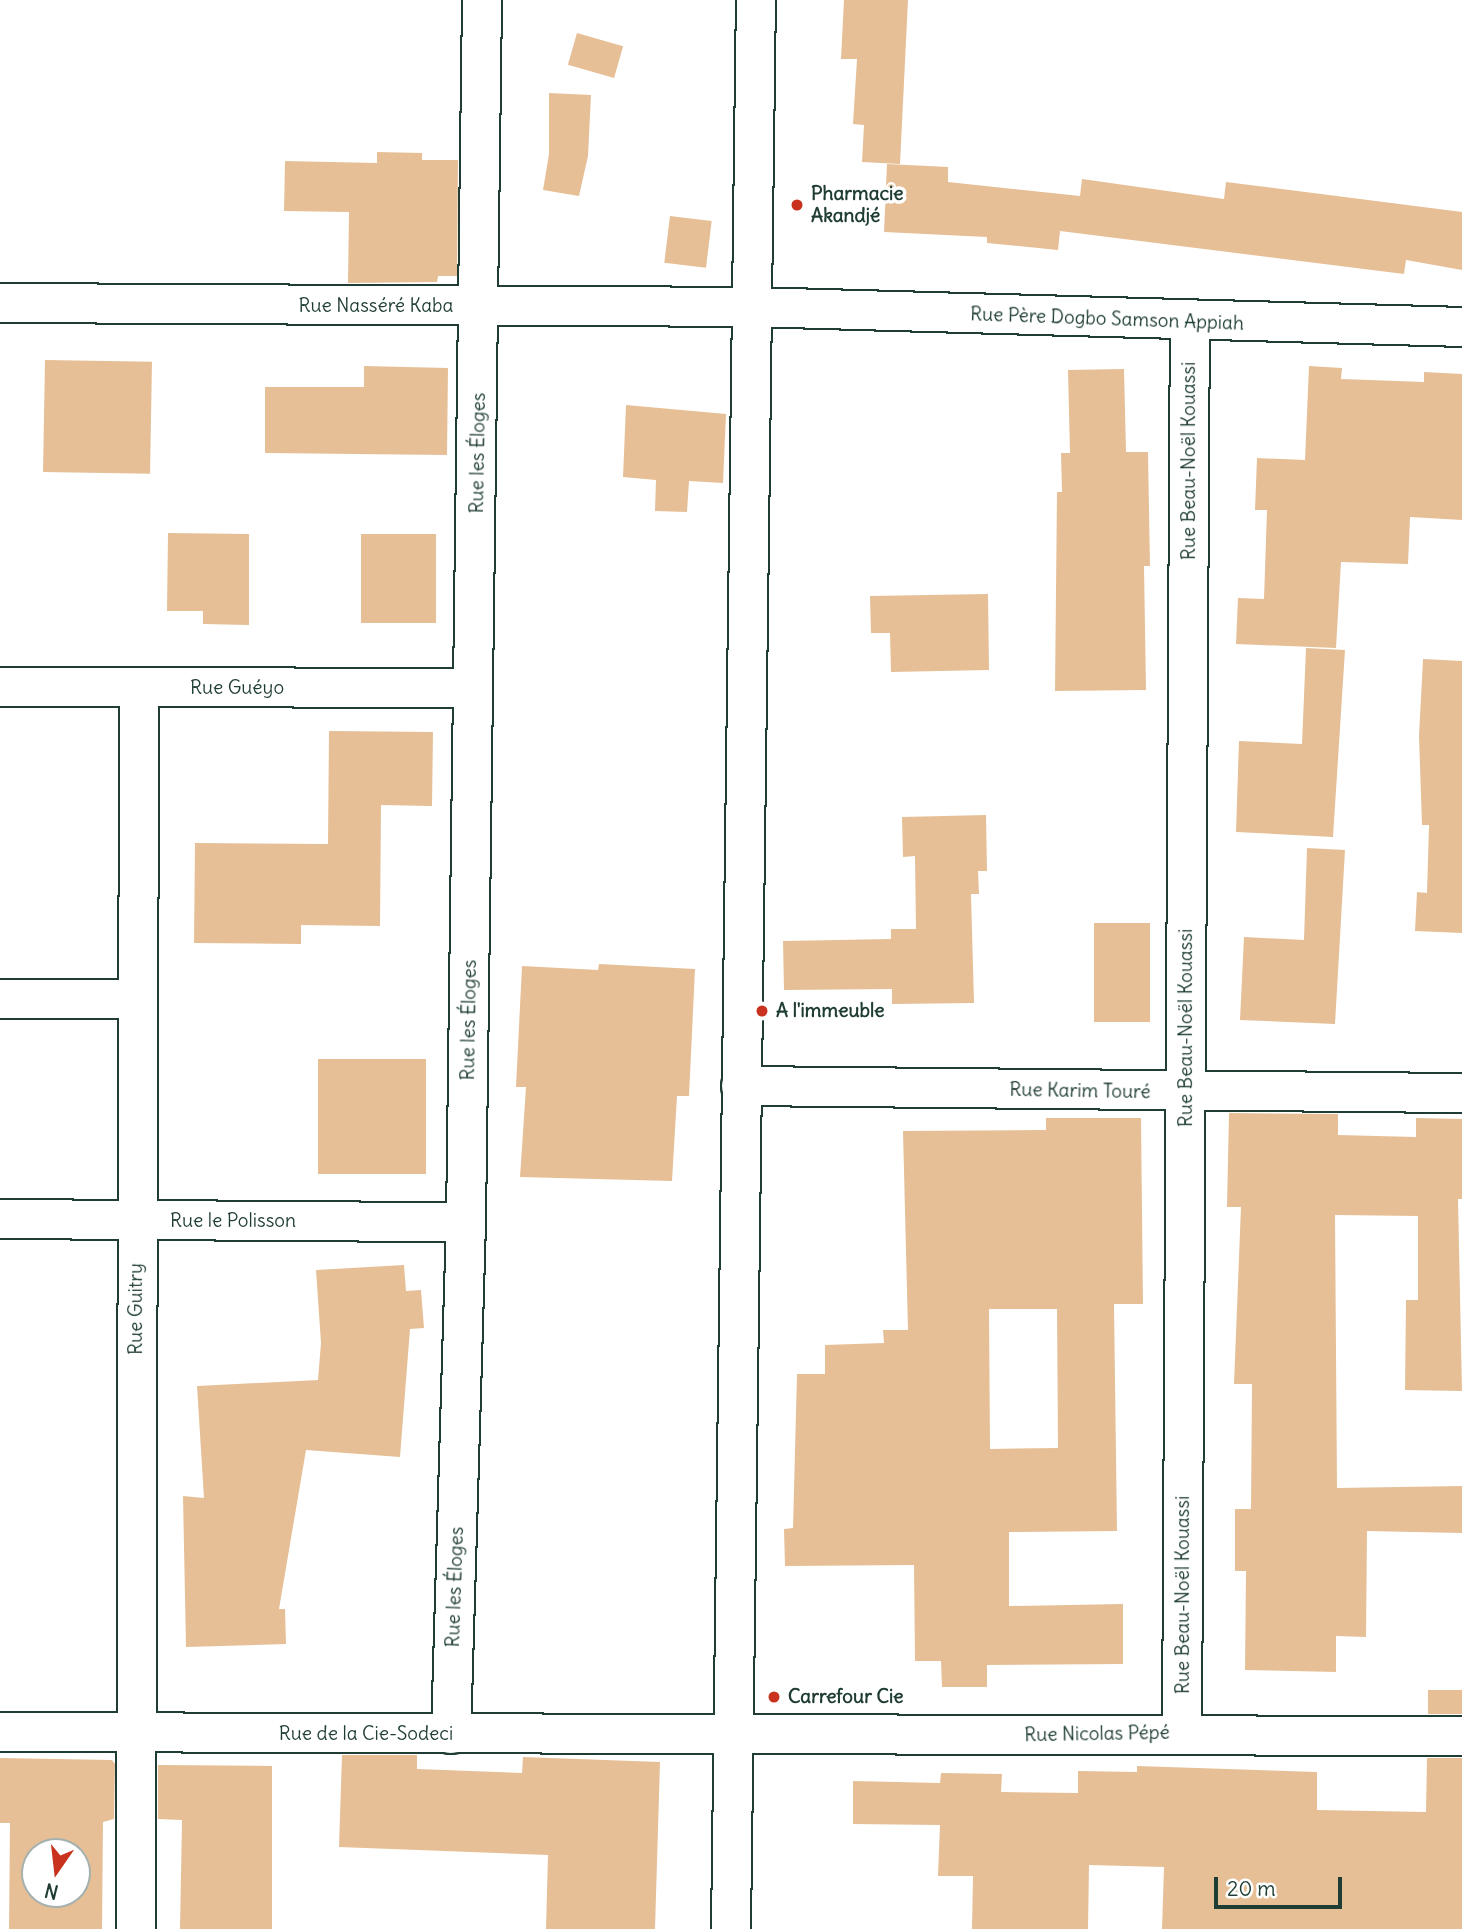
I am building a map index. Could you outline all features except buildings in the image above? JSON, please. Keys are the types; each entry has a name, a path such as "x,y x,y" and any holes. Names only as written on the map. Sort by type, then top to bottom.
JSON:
{"street":[{"name":"Rue les Éloges","path":"451,1734 466,1222 481,306 482,0"},
{"path":"731,1929 756,0"},
{"name":"Rue Nasséré Kaba","path":"0,303 752,307"},
{"name":"Rue Père Dogbo Samson Appiah","path":"752,307 1190,322 1462,327"},
{"name":"Rue Beau-Noël Kouassi","path":"1182,1733 1190,322"},
{"name":"Rue Guéyo","path":"0,687 473,688"},
{"name":"Rue Guitry","path":"136,1929 136,999 139,688"},
{"path":"0,999 136,999"},
{"name":"Rue Karim Touré","path":"741,1086 1186,1093 1462,1093"},
{"name":"Rue le Polisson","path":"0,1219 466,1222"},
{"name":"Rue de la Cie-Sodeci","path":"0,1732 733,1737"},
{"name":"Rue Nicolas Pépé","path":"733,1737 1182,1733 1462,1736"}],"place":[{"name":"Pharmacie Akandjé","path":"797,205"},
{"name":"A l'immeuble","path":"762,1011"},
{"name":"Carrefour Cie","path":"774,1697"}]}
